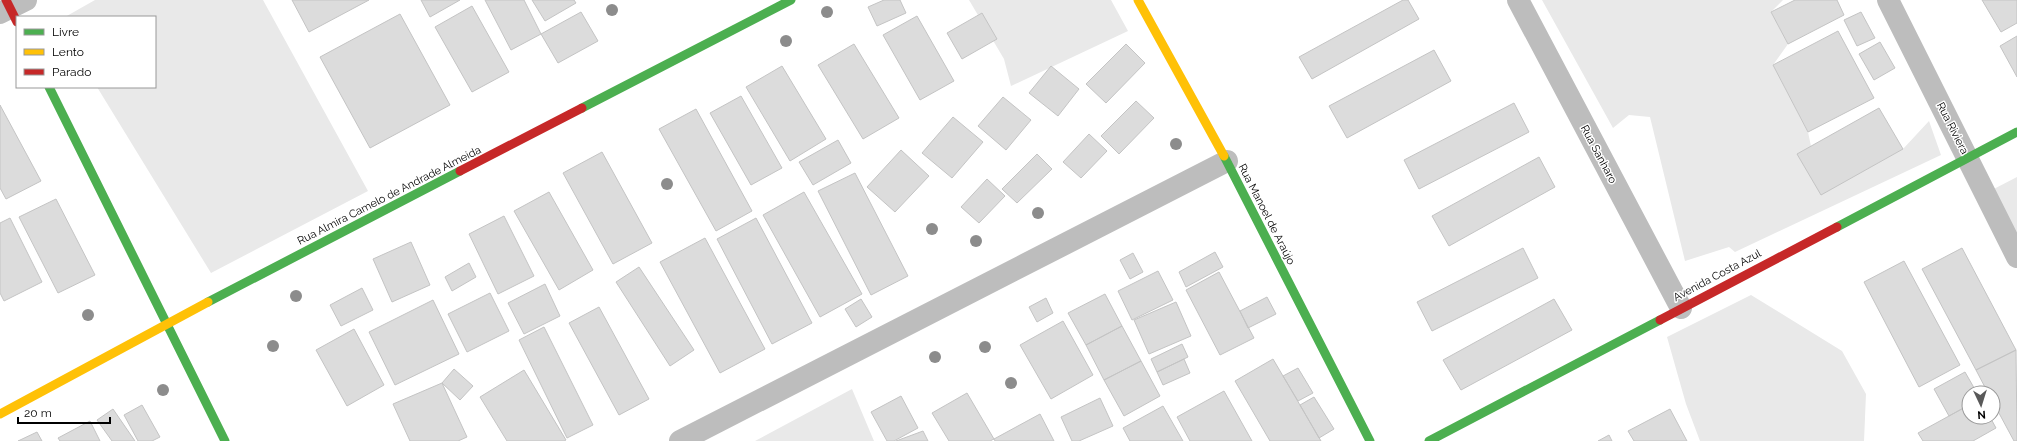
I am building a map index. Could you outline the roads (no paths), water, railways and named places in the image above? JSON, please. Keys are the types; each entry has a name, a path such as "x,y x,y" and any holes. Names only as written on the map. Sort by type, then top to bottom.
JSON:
{"street":[{"name":"Rua Almira Camelo de Andrade Almeida","path":"0,414 167,323 791,0"},
{"name":"Rua Manoel de Araújo","path":"1138,0 1227,161 1370,441"},
{"name":"Rua Sanharo","path":"1518,0 1681,308"},
{"name":"Rua Riviera","path":"1888,0 2017,257"},
{"path":"50,88 225,441"},
{"name":"Avenida Costa Azul","path":"1429,441 1778,256 2017,132"},
{"path":"680,441 1227,161"}]}
